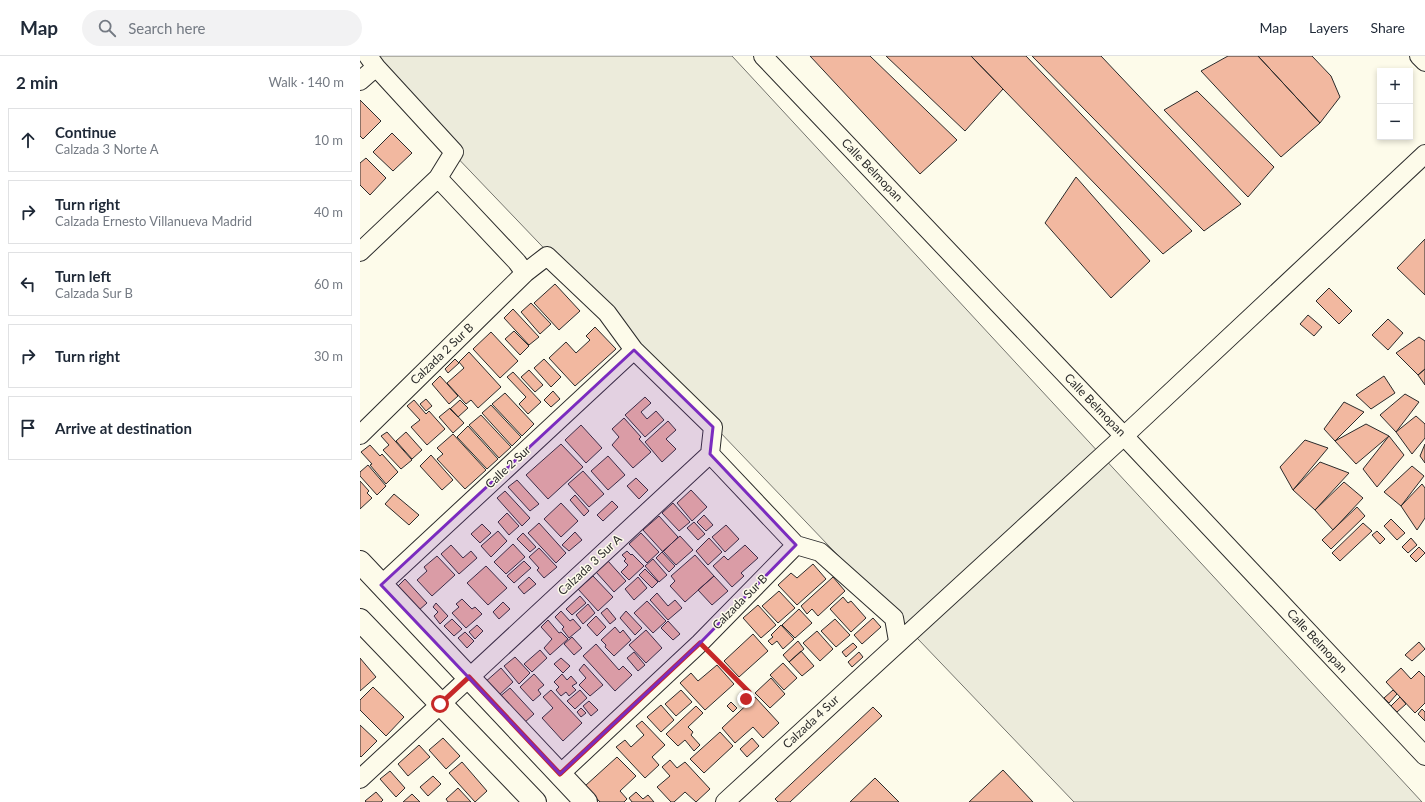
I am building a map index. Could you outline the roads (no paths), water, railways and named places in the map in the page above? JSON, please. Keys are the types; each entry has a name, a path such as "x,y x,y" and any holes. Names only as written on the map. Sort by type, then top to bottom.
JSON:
{"street":[{"name":"Calle Belmopan","path":"763,56 1425,756"},
{"path":"1419,56 1425,62"},
{"path":"360,81 372,61 454,152 438,178 360,252"},
{"name":"Calzada 4 Sur","path":"725,802 898,641 1124,436 1425,154"},
{"path":"438,178 517,262 525,273"},
{"name":"Calzada 2 Sur B","path":"360,434 525,273 547,256 607,313 634,350"},
{"path":"634,350 713,427 710,454 796,545 820,552 894,618 898,641"},
{"name":"Calle 2 Sur","path":"381,585 634,350"},
{"name":"Calzada 3 Sur A","path":"360,778 710,454"},
{"name":"Calzada Sur B","path":"560,774 700,643 796,545"},
{"path":"360,562 586,802"},
{"path":"360,620 533,801"}]}
